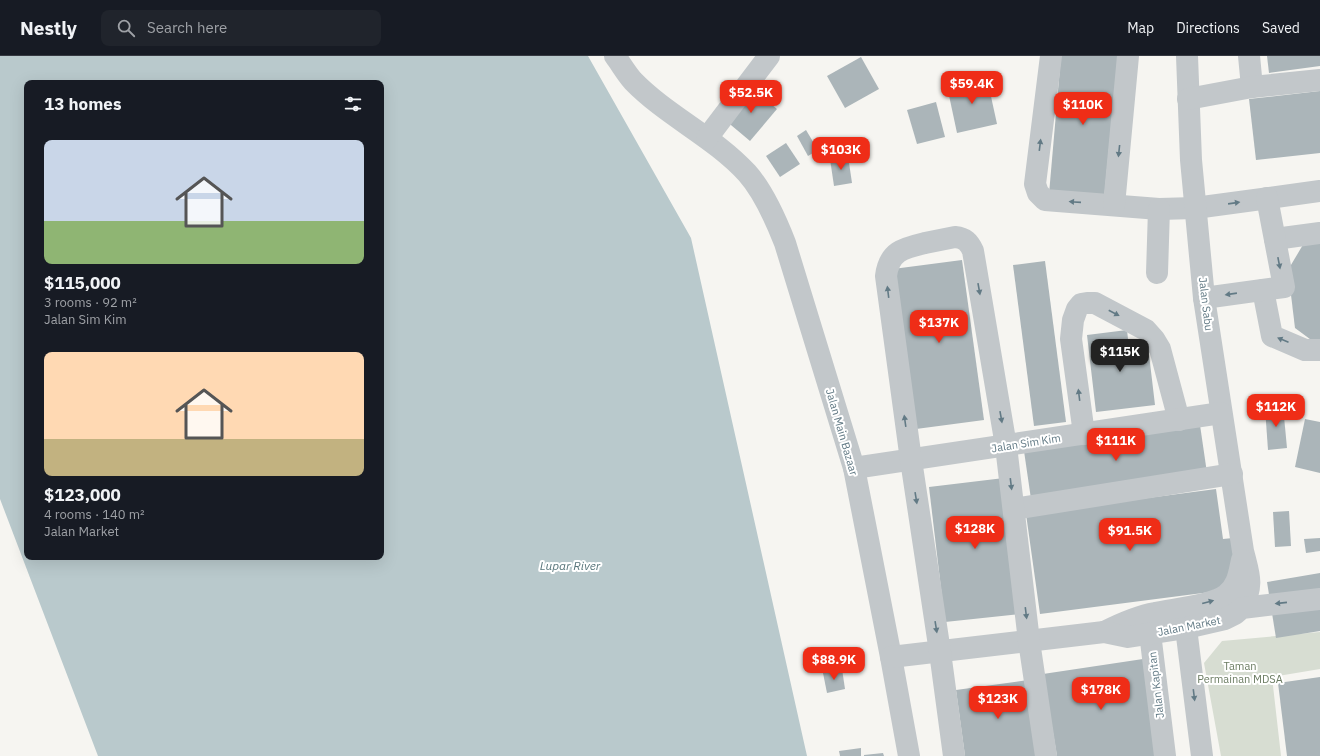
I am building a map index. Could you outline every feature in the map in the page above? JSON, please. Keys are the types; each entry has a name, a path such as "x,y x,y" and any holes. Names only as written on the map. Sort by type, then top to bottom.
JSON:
{"street":[{"name":"Jalan Main Bazaar","path":"615,56 633,80 651,97 708,138 748,174 774,215 785,243 854,468 909,756"},
{"path":"708,138 769,56"},
{"path":"1051,56 1035,184 1038,193 1045,200 1159,209 1195,208 1320,191"},
{"path":"1114,205 1128,56"},
{"name":"Jalan Sabu","path":"1187,56 1191,160 1204,298 1243,550 1250,580 1248,595 1235,601"},
{"path":"1249,56 1252,87"},
{"path":"1188,99 1252,87 1320,80"},
{"path":"1204,298 1284,287 1267,198"},
{"path":"1156,273 1159,209"},
{"path":"1275,239 1320,233"},
{"path":"954,756 940,652 910,460 887,288 887,268 898,251 907,247 955,237 962,237 970,244 973,251 1006,446 1029,641 1046,756"},
{"path":"1263,290 1272,336 1305,350 1320,350"},
{"path":"1084,434 1071,339 1073,320 1076,310 1081,304 1087,303 1095,303 1146,330 1154,338 1160,349 1179,420"},
{"name":"Jalan Sim Kim","path":"854,468 1221,413"},
{"path":"1014,509 1232,474"},
{"name":"Jalan Market","path":"1104,632 1127,620 1174,617 1222,598 1235,601 1320,599"},
{"path":"1150,634 1174,617 1202,756"},
{"name":"Jalan Market","path":"891,657 1104,632 1128,637 1150,634"},
{"name":"Jalan Kapitan","path":"1150,634 1165,756"}],"green space":[{"name":"Taman Permainan MDSA","path":"1320,632 1320,669 1272,677 1281,756 1221,756 1204,663 1222,641"}],"water":[{"name":"Lupar River","path":"0,56 588,56 691,238 807,756 98,756 0,499"}],"building":[{"path":"1061,56 1118,56 1104,199 1049,194"},
{"path":"1267,56 1320,56 1320,66 1269,73"},
{"path":"861,57 879,89 845,108 827,76"},
{"path":"987,78 997,124 957,133 947,86"},
{"path":"752,88 777,109 750,141 725,120"},
{"path":"1320,91 1320,153 1256,160 1249,99"},
{"path":"936,102 945,137 917,144 907,110"},
{"path":"806,130 818,150 808,156 797,136"},
{"path":"786,143 800,164 780,177 766,156"},
{"path":"848,156 852,183 834,186 830,159"},
{"path":"1320,241 1320,345 1318,345 1295,328 1288,270 1304,243"},
{"path":"962,260 984,420 916,429 893,269"},
{"path":"1045,261 1066,422 1034,426 1013,265"},
{"path":"1127,330 1129,348 1148,346 1155,405 1096,412 1087,335"},
{"path":"1283,406 1287,448 1268,450 1265,408"},
{"path":"1305,419 1320,422 1320,473 1295,467"},
{"path":"1200,425 1207,473 1031,499 1024,451"},
{"path":"1004,478 1020,614 945,622 929,487"},
{"path":"1216,489 1223,539 1233,538 1235,583 1226,590 1040,614 1026,514"},
{"path":"1289,511 1291,546 1275,547 1273,512"},
{"path":"1320,538 1320,551 1306,553 1304,539"},
{"path":"1320,573 1320,631 1276,638 1267,582"},
{"path":"1143,659 1156,756 1057,756 1043,674"},
{"path":"842,669 845,689 827,693 823,673"},
{"path":"1320,677 1320,756 1287,756 1278,683"},
{"path":"1028,680 1039,756 965,756 956,690"},
{"path":"861,748 861,756 840,756 839,751"},
{"path":"883,753 884,756 864,756 864,755"}]}
